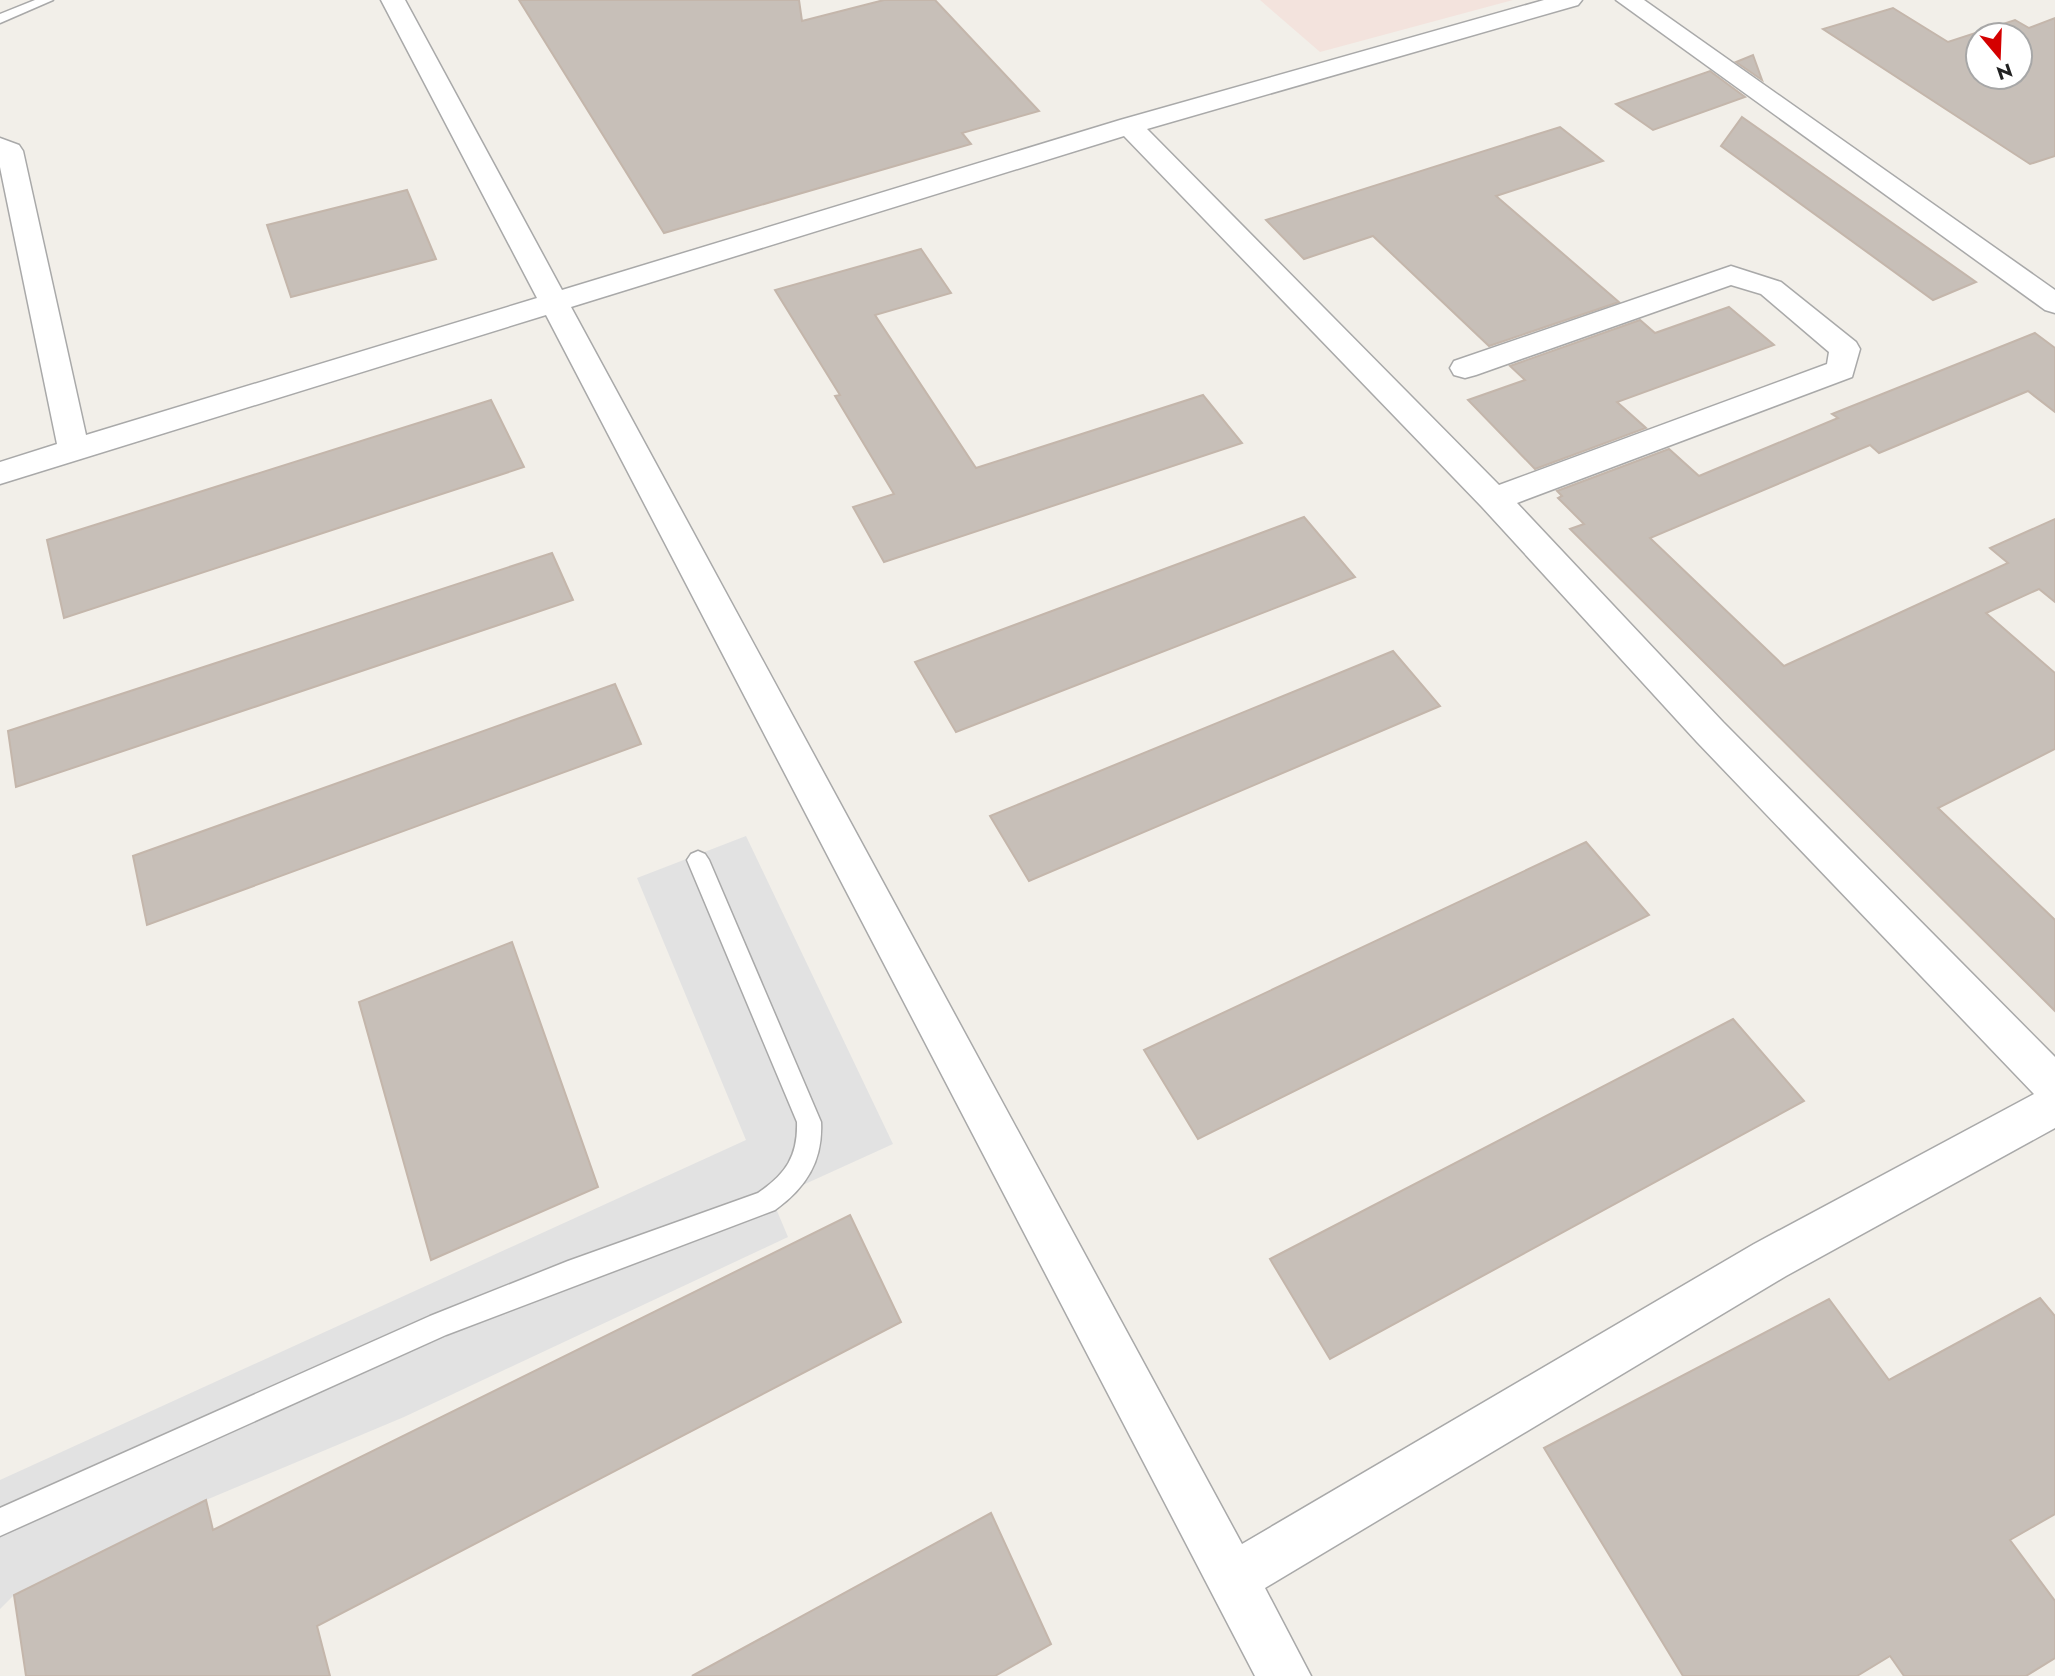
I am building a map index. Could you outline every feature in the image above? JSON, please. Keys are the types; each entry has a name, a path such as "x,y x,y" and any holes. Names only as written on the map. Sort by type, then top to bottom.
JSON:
{"street":[{"path":"393,0 1284,1676"},
{"path":"0,473 552,301 1129,126 1570,0"},
{"path":"1628,0 2055,304"},
{"path":"1129,126 1494,499 1710,732 2055,1086"},
{"path":"0,146 10,151 74,452"},
{"path":"2021,279 2055,268"},
{"path":"1465,368 1731,275 1771,288 1845,349 1841,370 1759,403 1494,499"},
{"path":"1232,1578 1770,1260 2055,1105"}],"lane":[{"path":"0,19 46,0"},
{"path":"0,1522 289,1389 405,1339 505,1298 766,1202 784,1191 807,1158 811,1140 809,1122 698,860"}],"shaded area":[{"path":"1260,0 1513,0 1320,52"},
{"path":"746,836 893,1144 772,1199 788,1237 404,1417 206,1500 14,1595 0,1609 0,1480 746,1140 637,878"}],"building":[{"path":"519,0 799,0 802,21 884,0 935,0 1039,111 962,133 971,144 664,233"},
{"path":"1893,8 1948,42 1964,37 1964,91 2034,91 2034,26 2055,18 2055,156 2030,164 1823,29"},
{"path":"1753,55 1762,80 1736,62"},
{"path":"1710,71 1745,97 1653,130 1616,104"},
{"path":"1742,117 1976,282 1933,300 1721,146"},
{"path":"1560,127 1603,161 1496,196 1619,302 1489,346 1373,236 1304,259 1266,220"},
{"path":"407,190 436,259 291,297 267,225"},
{"path":"921,249 951,293 875,315 976,468 1203,395 1242,443 884,562 853,507 894,494 835,396 840,395 775,290"},
{"path":"1729,307 1774,345 1617,402 1646,428 1535,469 1468,400 1525,380 1510,366 1640,320 1655,333"},
{"path":"2035,333 2055,348 2055,412 2028,391 1879,453 1870,445 1650,538 1784,666 2008,563 1990,548 2055,519 2055,602 2039,589 1986,613 2055,673 2055,749 1938,808 2055,920 2055,1011 1570,529 1584,524 1558,498 1562,496 1557,491 1669,449 1699,476 1838,418 1832,414"},
{"path":"491,400 524,467 64,618 47,540"},
{"path":"1304,517 1355,577 956,732 915,662"},
{"path":"552,553 573,600 16,787 8,731"},
{"path":"1393,651 1440,706 1029,881 990,816"},
{"path":"615,684 641,744 147,925 133,856"},
{"path":"1586,842 1649,915 1198,1139 1144,1050"},
{"path":"512,942 598,1187 431,1260 359,1002"},
{"path":"1733,1019 1804,1101 1330,1359 1270,1259"},
{"path":"850,1215 901,1322 317,1626 330,1676 26,1676 14,1595 206,1500 213,1530"},
{"path":"2040,1298 2055,1316 2055,1514 2010,1540 2055,1601 2055,1658 2026,1676 1904,1676 1890,1656 1857,1676 1683,1676 1544,1448 1829,1299 1889,1380"},
{"path":"991,1513 1051,1644 995,1676 692,1676"}]}
